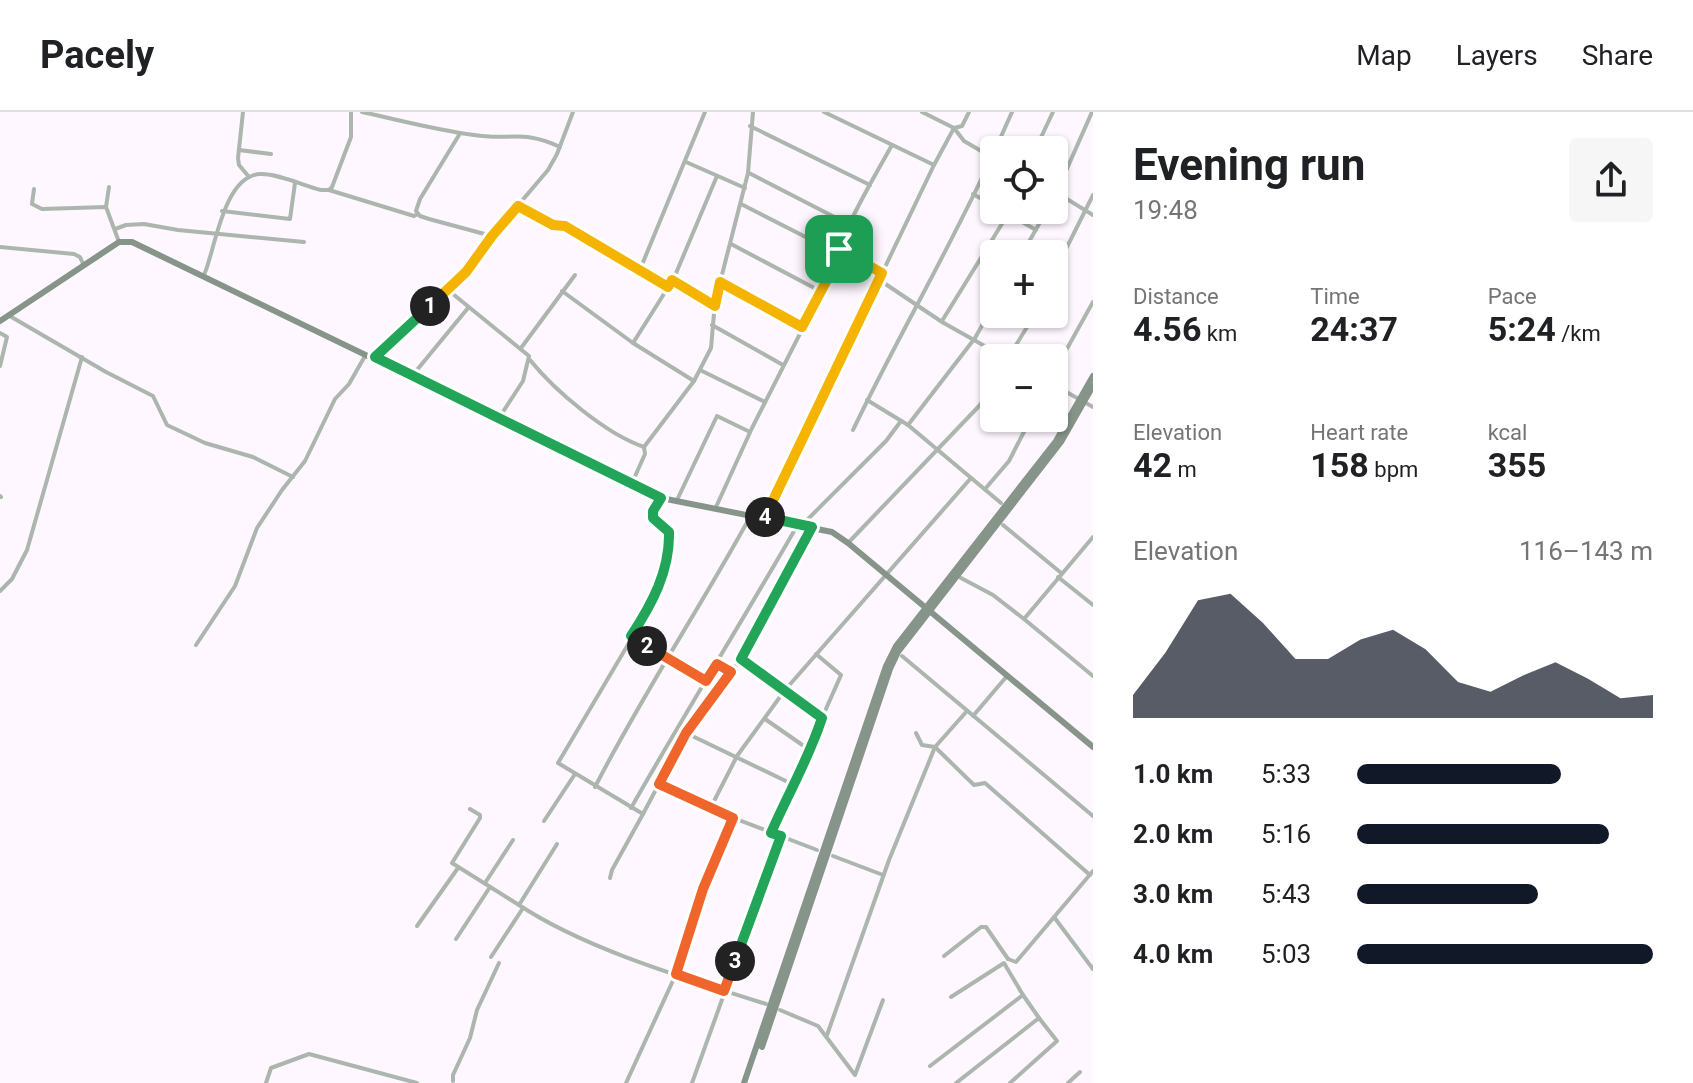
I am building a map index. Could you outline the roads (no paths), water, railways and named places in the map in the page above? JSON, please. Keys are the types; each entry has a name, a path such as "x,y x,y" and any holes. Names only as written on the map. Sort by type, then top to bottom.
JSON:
{"main road":[{"path":"0,321 119,242 132,242 661,498 832,532 1093,747"},
{"path":"1081,402 1093,376"},
{"path":"746,1083 886,666 896,646 928,609 1056,441 1093,386"}],"street":[{"path":"243,112 239,165 249,177"},
{"path":"329,190 351,137 351,112"},
{"path":"362,112 491,138 532,136 560,147"},
{"path":"375,357 466,272 548,170 573,112"},
{"path":"639,272 705,112"},
{"path":"632,483 645,454 644,447 694,381 711,348 720,282 748,173 753,112"},
{"path":"824,112 934,165"},
{"path":"922,112 954,128 964,141 980,148"},
{"path":"765,517 934,165 954,128 962,126 969,112"},
{"path":"1002,136 1012,112"},
{"path":"1042,136 1053,112"},
{"path":"1068,165 1092,112"},
{"path":"750,126 870,185"},
{"path":"418,214 420,199 459,135"},
{"path":"716,507 750,432 838,259 838,251 850,225 892,145"},
{"path":"239,150 271,154"},
{"path":"686,162 745,188"},
{"path":"748,173 850,225"},
{"path":"204,275 222,211 249,177 262,174 492,236"},
{"path":"633,343 672,280 717,176"},
{"path":"853,430 980,181"},
{"path":"222,211 290,219 295,183"},
{"path":"109,187 106,207 119,242"},
{"path":"34,189 32,204 42,209 106,207"},
{"path":"973,194 980,198"},
{"path":"1068,246 1093,195"},
{"path":"1068,201 1093,215"},
{"path":"741,204 882,273"},
{"path":"518,206 553,225 565,226 668,287"},
{"path":"115,229 144,224 304,242"},
{"path":"942,322 1002,224"},
{"path":"1026,224 1036,230"},
{"path":"1030,240 1039,224"},
{"path":"731,244 820,291"},
{"path":"0,247 74,254 80,257 84,266"},
{"path":"521,348 575,275"},
{"path":"878,279 942,322 985,344"},
{"path":"672,280 715,306"},
{"path":"720,282 802,327"},
{"path":"448,290 521,348 561,395 627,440 644,447"},
{"path":"562,291 633,343 694,381"},
{"path":"1068,347 1093,302"},
{"path":"412,376 468,308"},
{"path":"8,315 153,396 167,425 205,443 253,457 293,477"},
{"path":"712,325 783,365"},
{"path":"908,425 981,328"},
{"path":"0,333 7,337 0,366"},
{"path":"196,645 235,586 257,528 305,461 335,399 349,384 366,354"},
{"path":"0,591 12,579 27,550 82,357"},
{"path":"499,418 523,381 530,360"},
{"path":"700,370 765,402"},
{"path":"1068,394 1093,407"},
{"path":"867,400 908,425 1001,503"},
{"path":"848,543 980,405"},
{"path":"677,500 717,416 750,432"},
{"path":"631,808 663,749 800,524 886,441 901,421"},
{"path":"985,489 1009,461 1024,432"},
{"path":"710,809 737,756 784,692 971,478"},
{"path":"643,814 558,763 652,604 661,581 669,532 653,518 653,511 661,498"},
{"path":"595,787 751,515"},
{"path":"1003,525 1093,605"},
{"path":"610,878 686,733 741,659 812,527"},
{"path":"1024,619 1093,537"},
{"path":"961,578 993,595 1093,676"},
{"path":"631,636 706,681"},
{"path":"771,833 792,784 811,751 841,675 816,654"},
{"path":"902,656 1093,816"},
{"path":"741,659 822,718"},
{"path":"717,664 731,672"},
{"path":"973,716 1007,676"},
{"path":"827,1035 883,875 935,747 967,711"},
{"path":"765,719 811,751"},
{"path":"686,733 792,784"},
{"path":"916,733 922,745 935,747 974,785 985,783 1091,873 1016,962 1006,961 951,997"},
{"path":"544,821 575,774"},
{"path":"659,784 710,809 817,850"},
{"path":"470,809 480,818 453,859 452,863 458,868 560,929 676,974 766,1004"},
{"path":"626,1083 676,974 703,889 733,818"},
{"path":"692,1083 781,836"},
{"path":"456,939 513,840"},
{"path":"491,957 557,844"},
{"path":"833,856 883,875"},
{"path":"417,926 458,868"},
{"path":"1054,917 1093,969"},
{"path":"944,956 981,927 986,927 1023,995 1057,1041 1010,1083"},
{"path":"454,1082 453,1075 470,1038 477,1010 499,963"},
{"path":"930,1066 1023,995"},
{"path":"780,1010 818,1026 855,1075 883,1000"},
{"path":"956,1083 1039,1018"},
{"path":"266,1083 271,1068 309,1054 417,1083"},
{"path":"1068,1083 1080,1072"}]}
